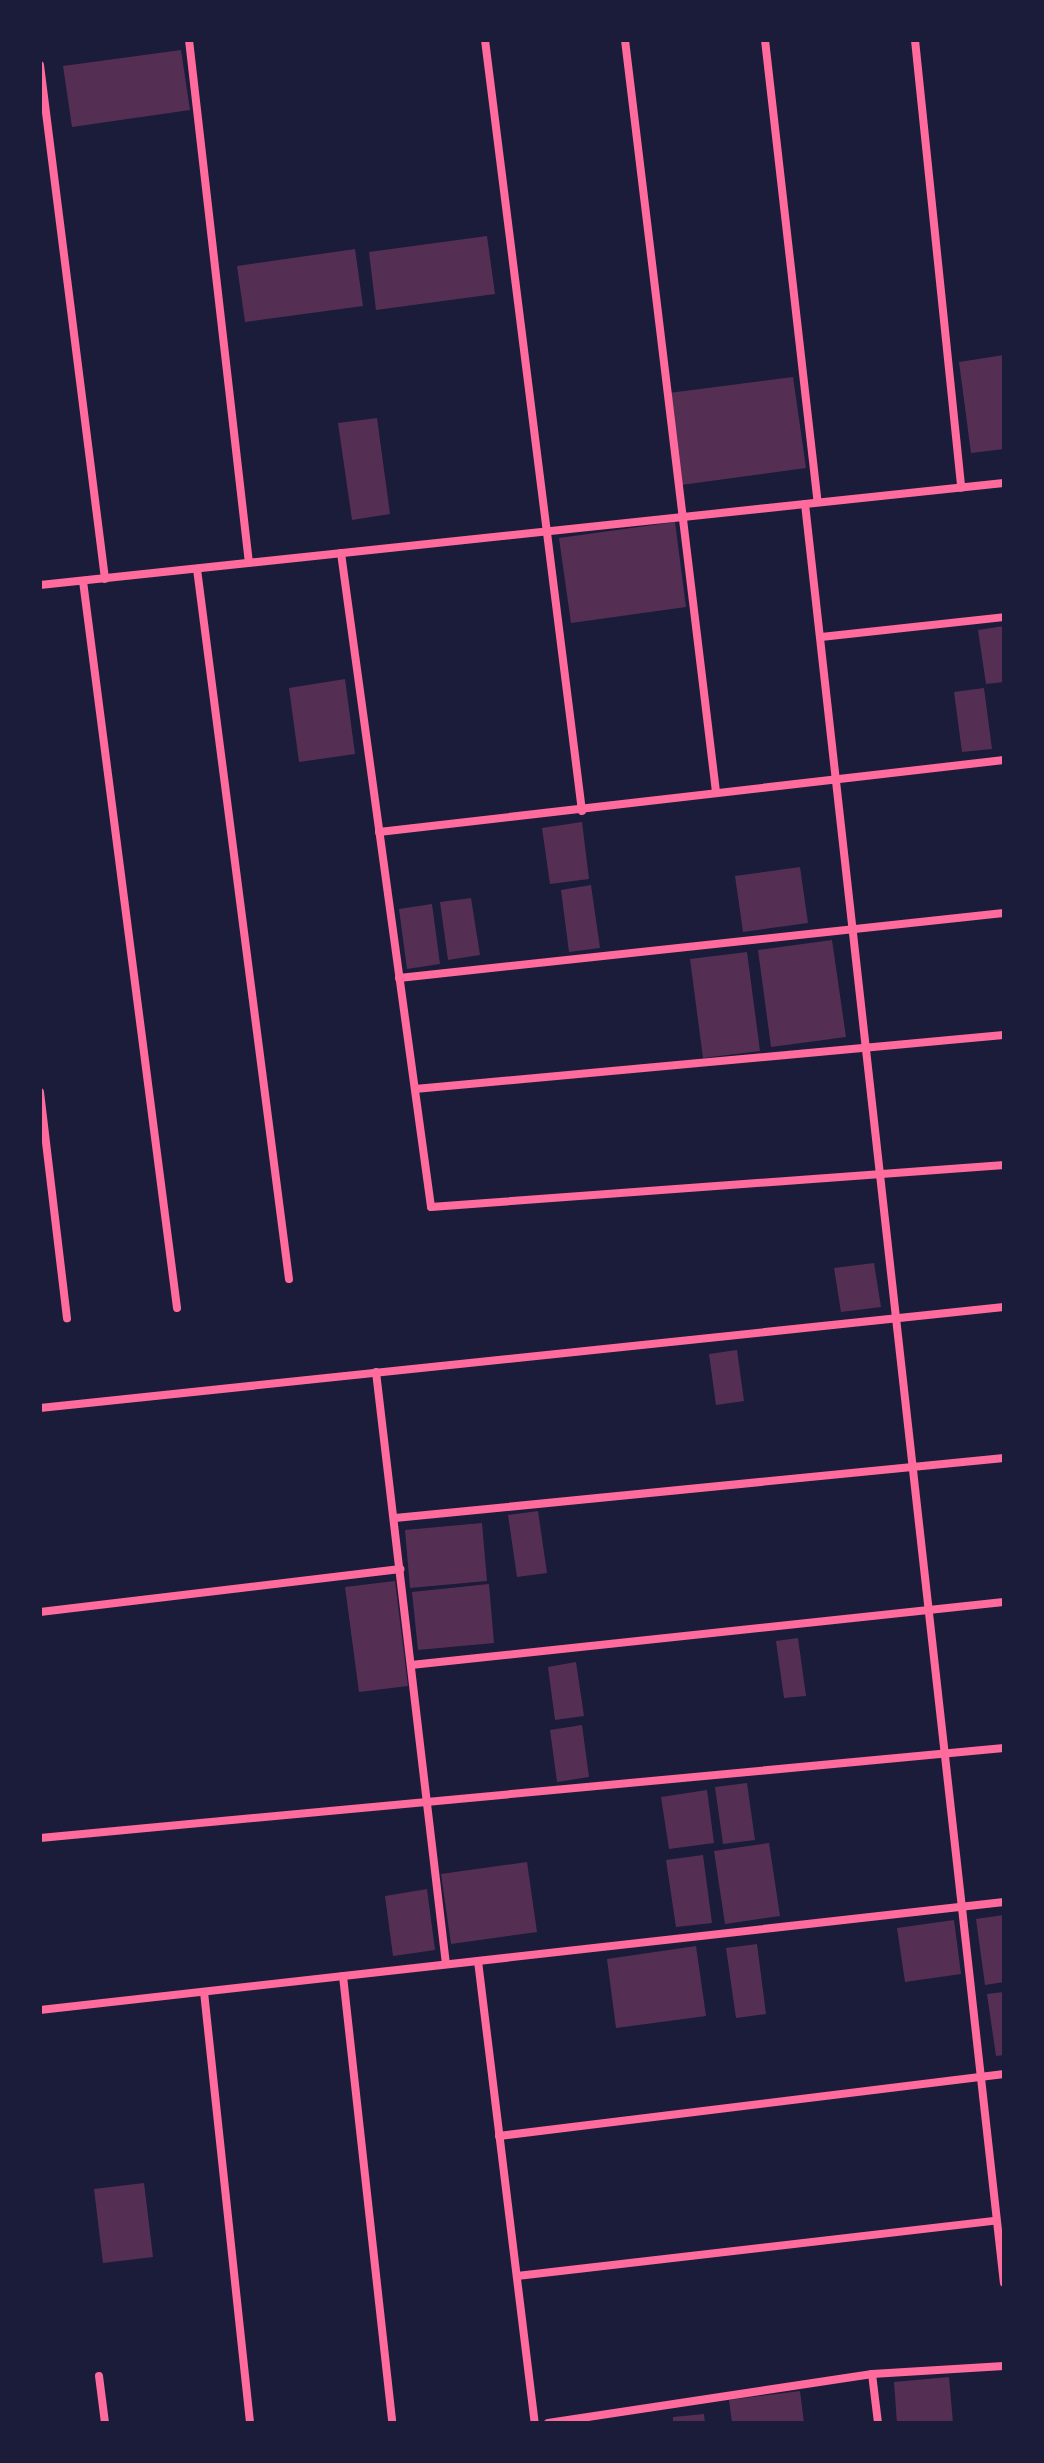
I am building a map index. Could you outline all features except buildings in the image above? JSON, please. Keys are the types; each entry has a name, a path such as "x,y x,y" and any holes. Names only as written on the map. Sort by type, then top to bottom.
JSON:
{"street":[{"path":"189,40 249,563"},
{"path":"485,40 541,532 582,811"},
{"path":"625,40 716,792"},
{"path":"765,40 818,502"},
{"path":"915,40 961,488"},
{"path":"40,65 105,579"},
{"path":"40,585 1004,483"},
{"path":"805,504 884,1173 947,1753 978,2077 1004,2283"},
{"path":"341,553 431,1207 1004,1165"},
{"path":"197,569 289,1279"},
{"path":"83,581 177,1308"},
{"path":"821,637 1004,617"},
{"path":"379,832 1004,760"},
{"path":"399,978 1004,913"},
{"path":"415,1089 1004,1035"},
{"path":"40,1092 67,1318"},
{"path":"40,1408 1004,1307"},
{"path":"376,1372 446,1964"},
{"path":"395,1518 1004,1458"},
{"path":"40,1612 400,1569"},
{"path":"411,1665 1004,1602"},
{"path":"40,1838 1004,1748"},
{"path":"40,2010 1004,1902"},
{"path":"478,1961 535,2423"},
{"path":"343,1976 392,2423"},
{"path":"204,1992 250,2423"},
{"path":"499,2136 1004,2074"},
{"path":"517,2276 996,2221"},
{"path":"548,2423 872,2374 1004,2366"},
{"path":"872,2374 878,2423"},
{"path":"99,2376 105,2423"}]}
